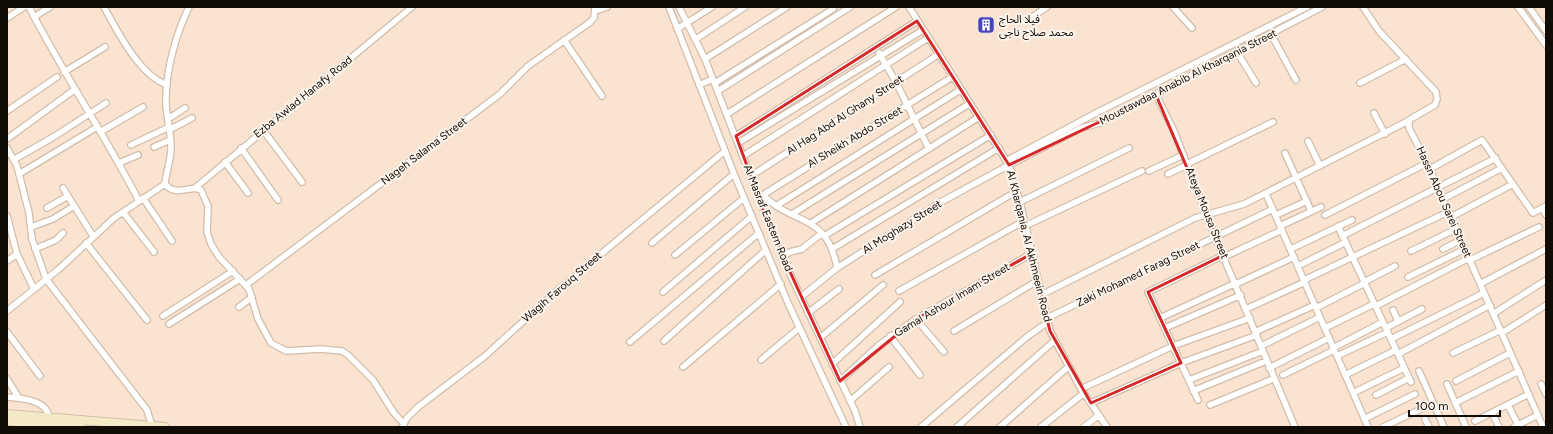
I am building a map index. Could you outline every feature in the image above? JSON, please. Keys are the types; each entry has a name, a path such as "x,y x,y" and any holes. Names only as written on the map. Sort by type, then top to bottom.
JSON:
{"main road":[{"path":"7,414 165,427"},
{"path":"7,421 81,427"}],"street":[{"path":"7,18 24,7"},
{"path":"29,7 88,114 141,200 172,241"},
{"path":"34,17 50,7"},
{"path":"7,311 46,279 93,236 123,212 166,184 170,163 170,140 166,108 167,85 180,28 189,7"},
{"name":"Ezba Awlad Hanafy Road","path":"195,188 241,148 412,7"},
{"path":"595,9 607,7"},
{"name":"Al Masraf Eastern Road","path":"670,7 677,29 744,198 799,328 846,427"},
{"name":"Al Masraf Eastern Road","path":"679,7 705,59 782,256 850,401 860,427"},
{"path":"677,29 712,7"},
{"path":"696,39 745,7"},
{"path":"705,59 787,7"},
{"path":"718,91 850,7"},
{"path":"727,114 896,7"},
{"name":"Al Kharqania, Al Akhmeein Road","path":"908,7 1008,163 1020,202 1037,281 1054,341 1068,367 1107,427"},
{"path":"1029,18 1047,7"},
{"path":"1173,7 1192,28"},
{"name":"Moustawdaa Anabib Al Kharqania Street","path":"1008,163 1098,112 1307,7"},
{"name":"Moustawdaa Anabib Al Kharqania Street","path":"1008,163 1081,128 1100,124 1322,7"},
{"path":"1041,295 1206,214 1238,207 1266,194 1385,134 1435,105 1438,99 1434,90 1379,31 1363,7"},
{"path":"1518,7 1546,45"},
{"path":"1530,7 1546,31"},
{"path":"106,8 120,35 140,62 156,79 167,85"},
{"name":"Nageh Salama Street","path":"246,285 500,94 528,66 592,21 595,9"},
{"path":"699,85 714,81 833,9"},
{"path":"1531,24 1537,19"},
{"path":"736,136 876,48 917,20"},
{"path":"738,143 923,30"},
{"path":"1271,34 1296,80"},
{"path":"743,156 928,38"},
{"path":"564,40 602,96"},
{"path":"64,72 105,47"},
{"path":"876,48 896,82 929,148"},
{"path":"1237,52 1256,83"},
{"name":"Al Hag Abd Al Ghany Street","path":"751,176 939,54"},
{"path":"1360,83 1406,59"},
{"path":"7,110 57,77"},
{"name":"Al Sheikh Abdo Street","path":"760,197 952,77"},
{"path":"7,139 74,90"},
{"path":"776,206 960,90"},
{"name":"Ateya Mousa Street","path":"1156,95 1183,155 1215,237 1241,295 1273,379 1295,427"},
{"path":"15,159 55,136 106,103"},
{"path":"792,214 969,104"},
{"path":"19,174 98,129 143,107"},
{"path":"168,118 185,108"},
{"path":"1374,112 1385,134"},
{"path":"811,223 979,117"},
{"path":"130,146 192,118"},
{"name":"Hassn Abou Sarei Street","path":"1408,121 1409,128 1430,169 1543,427"},
{"path":"1168,174 1272,122"},
{"path":"263,130 302,182"},
{"path":"782,256 790,252 802,250 823,235 990,135"},
{"path":"154,147 170,140"},
{"path":"1430,169 1482,140 1533,213 1544,207 1546,215"},
{"path":"1308,141 1320,166"},
{"path":"7,148 15,159 31,227 34,249 46,279 147,410 150,415 152,426"},
{"path":"241,148 278,200"},
{"path":"832,249 999,148"},
{"path":"1020,202 1129,148"},
{"name":"Wagih Farouq Street","path":"403,425 418,407 489,352 560,288 725,151"},
{"path":"1285,153 1311,211"},
{"path":"119,164 138,155"},
{"path":"1148,171 1183,155"},
{"path":"1342,236 1496,158"},
{"path":"225,162 248,193"},
{"name":"Al Moghazy Street","path":"801,297 837,268 941,202 1008,163"},
{"path":"1325,215 1427,163"},
{"path":"1443,199 1502,168"},
{"path":"899,291 1025,224 1142,170"},
{"path":"652,243 734,174"},
{"path":"166,184 170,188 182,191 195,188 201,190 207,201 208,232 211,244 219,257 246,285 252,298 258,319 271,343 286,351 321,349 342,351 348,355 372,380 403,425"},
{"path":"1246,308 1352,257 1450,214 1513,184"},
{"path":"64,188 93,236"},
{"path":"876,276 1017,191"},
{"path":"1266,194 1368,427"},
{"path":"46,208 68,196"},
{"path":"760,197 811,223 823,235 832,249 837,268"},
{"path":"675,255 744,198"},
{"name":"Zaki Mohamed Farag Street","path":"921,427 1047,320 1215,237 1274,212 1307,201"},
{"path":"31,227 53,219 74,206"},
{"path":"1198,400 1148,292 1281,228 1321,207"},
{"path":"123,212 154,252"},
{"path":"7,216 9,233 17,254 34,289"},
{"path":"663,292 752,216"},
{"path":"1290,249 1352,220"},
{"path":"1338,226 1410,380 1376,394"},
{"path":"1325,328 1539,227"},
{"path":"1411,251 1456,229"},
{"path":"34,249 56,240 63,233"},
{"path":"630,342 759,233"},
{"path":"1443,249 1461,240"},
{"path":"1298,266 1346,242"},
{"path":"86,243 147,320"},
{"path":"1408,277 1465,249"},
{"path":"1480,284 1546,249"},
{"path":"664,341 766,250"},
{"path":"7,261 17,254"},
{"name":"Gamal Ashour Imam Street","path":"840,381 890,336 916,319 1031,254"},
{"path":"1160,318 1294,257"},
{"path":"1091,403 1316,306 1395,266"},
{"path":"162,316 232,271"},
{"path":"169,324 240,279"},
{"path":"1493,314 1546,280"},
{"path":"954,332 1037,281"},
{"path":"683,367 781,284"},
{"path":"820,338 884,285"},
{"path":"808,313 839,289"},
{"path":"1391,339 1484,292"},
{"path":"1164,328 1241,295"},
{"path":"239,306 252,298"},
{"path":"832,364 900,302"},
{"path":"1345,375 1397,352 1490,305"},
{"path":"1453,353 1501,332 1546,305"},
{"path":"1283,375 1334,349 1422,309"},
{"path":"1393,310 1398,321"},
{"path":"1189,380 1262,349 1320,317"},
{"path":"1041,427 1083,391 1173,346 1250,318"},
{"path":"916,319 944,352"},
{"path":"1337,356 1385,327"},
{"path":"761,360 799,328"},
{"path":"7,332 40,376"},
{"path":"890,336 920,375"},
{"path":"1269,368 1329,338"},
{"path":"957,427 1054,341"},
{"path":"1456,381 1510,352"},
{"path":"1193,391 1266,361"},
{"path":"850,401 889,367"},
{"path":"1000,427 1068,367"},
{"path":"1353,393 1404,368"},
{"path":"1419,371 1444,427"},
{"path":"1455,403 1519,371"},
{"path":"7,379 19,398"},
{"path":"1210,405 1273,379"},
{"path":"1447,384 1466,427"},
{"path":"1542,384 1546,394"},
{"path":"1364,419 1415,394"},
{"path":"1475,421 1529,394"},
{"path":"7,397 19,398 43,406 47,410 49,417"},
{"path":"1508,405 1516,426 1538,415"},
{"path":"1383,427 1419,410"},
{"path":"1492,413 1499,427"},
{"path":"1084,427 1099,415"},
{"path":"1425,419 1429,427"}],"highlighted area":[{"path":"917,21 1009,165 1156,95 1224,255 1148,292 1181,363 1091,403 1050,331 1031,254 916,319 840,381 770,228 736,136"}],"place":[{"name":"فيلا الحاج محمد صلاح ناجى","path":"986,25"}]}
